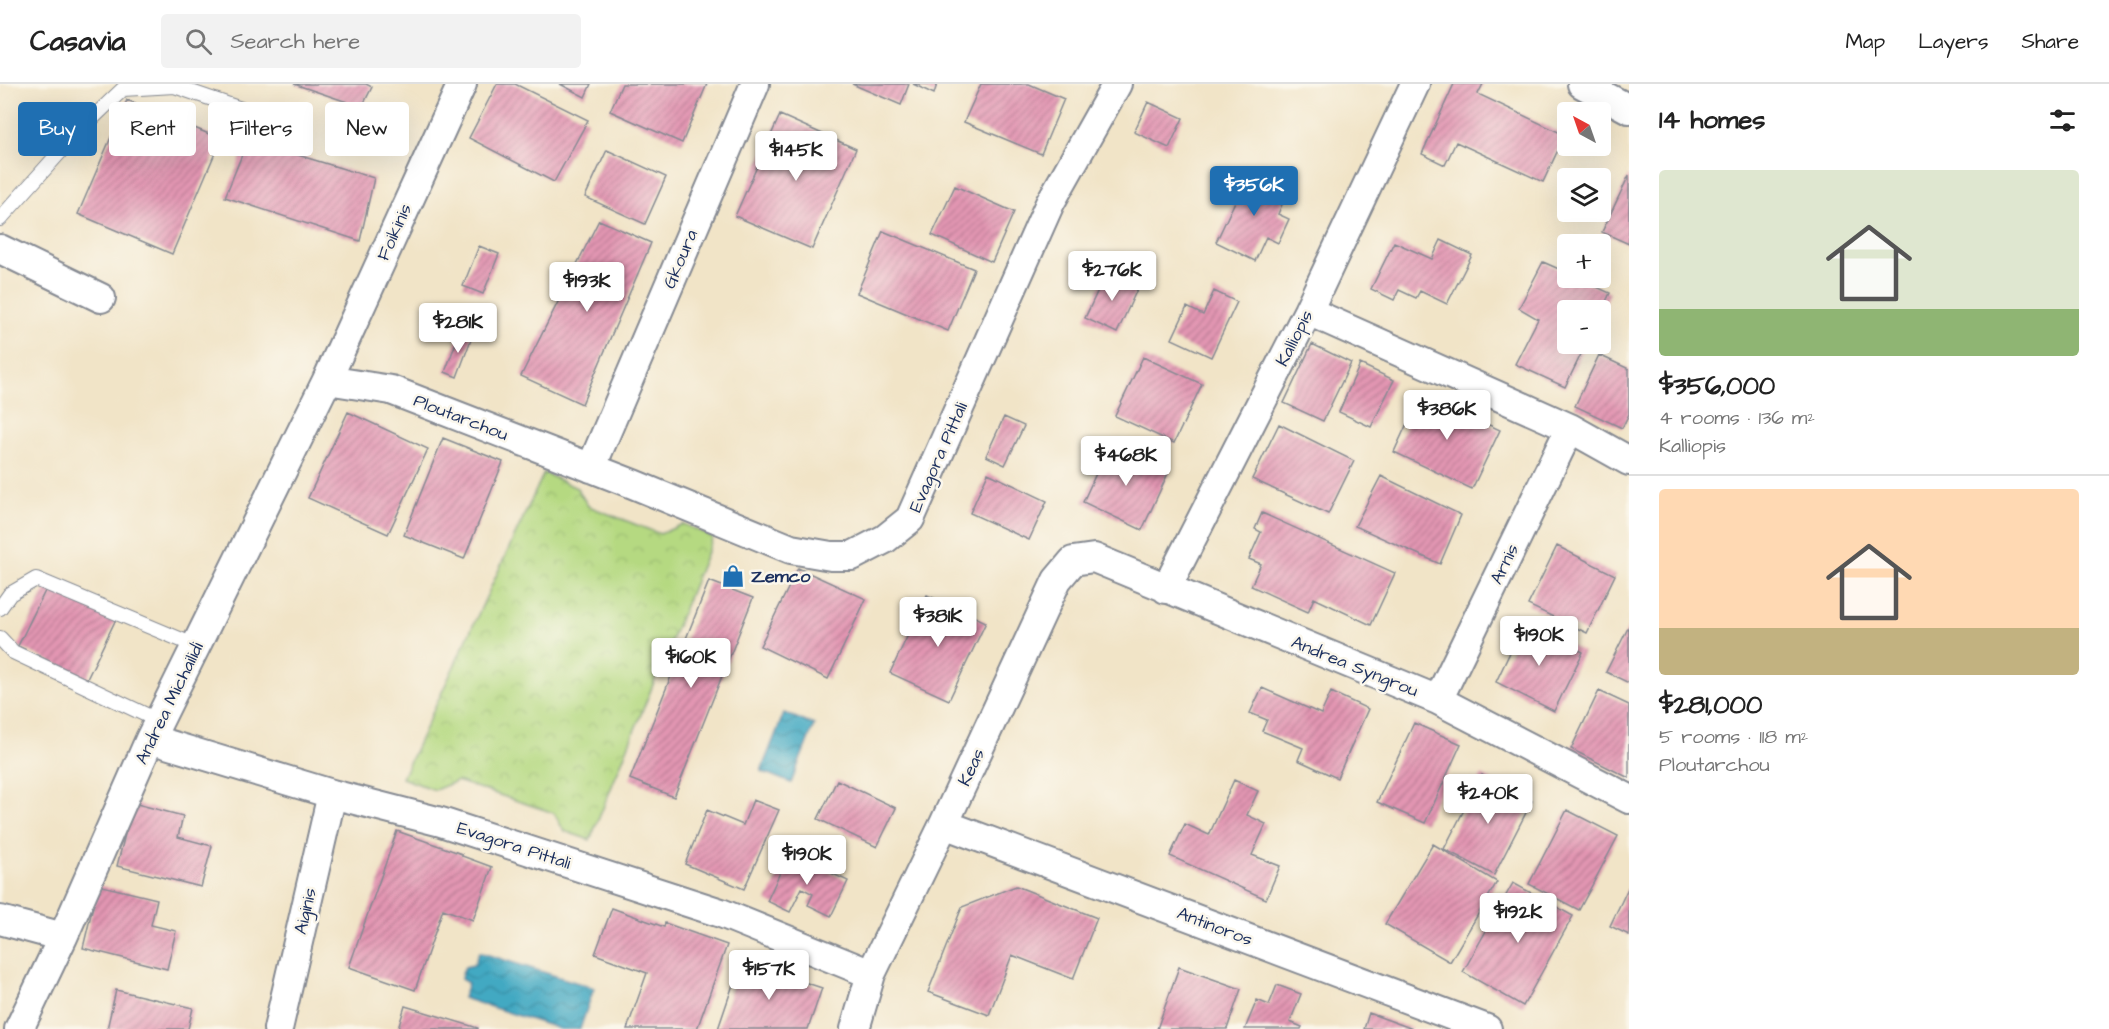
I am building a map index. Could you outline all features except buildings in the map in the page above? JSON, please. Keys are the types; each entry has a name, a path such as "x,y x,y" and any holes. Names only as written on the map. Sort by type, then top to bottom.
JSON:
{"street":[{"name":"Foikinis","path":"327,380 462,84"},
{"name":"Gkoura","path":"591,468 755,84"},
{"name":"Evagora Pittali","path":"591,468 791,549 831,556 852,556 885,539 910,519 1050,203 1117,84"},
{"name":"Kalliopis","path":"1166,589 1308,311 1415,84"},
{"path":"1581,84 1629,109"},
{"path":"0,249 101,298"},
{"path":"1308,311 1570,428 1629,461"},
{"name":"Ploutarchou","path":"327,380 391,390 591,468"},
{"name":"Andrea Michailidi","path":"19,1029 63,937 155,730 327,380"},
{"name":"Arnis","path":"1438,700 1570,428"},
{"name":"Andrea Syngrou","path":"1073,561 1094,558 1438,700 1629,799"},
{"name":"Keas","path":"855,1029 871,974 944,824 1057,580 1073,561"},
{"name":"Evagora Pittali","path":"155,730 332,794 441,822 721,913 871,974"},
{"name":"Aiginis","path":"278,1029 332,794"},
{"name":"Antinoros","path":"944,824 1487,1029"},
{"path":"0,920 63,937"}],"lane":[{"path":"0,219 77,133 123,89 174,86 221,102"},
{"path":"0,608 10,594 36,579 196,646"},
{"path":"0,638 13,651 155,730"}],"green space":[{"path":"544,473 577,488 588,506 660,534 683,524 713,537 590,840 564,831 554,813 457,781 435,790 402,778"}],"water":[{"path":"784,713 814,725 791,783 761,771"},
{"path":"479,952 594,988 580,1029 560,1029 463,998 468,983 461,979 462,973 465,967 474,965"}],"place":[{"name":"Zemco","path":"733,576"}]}
